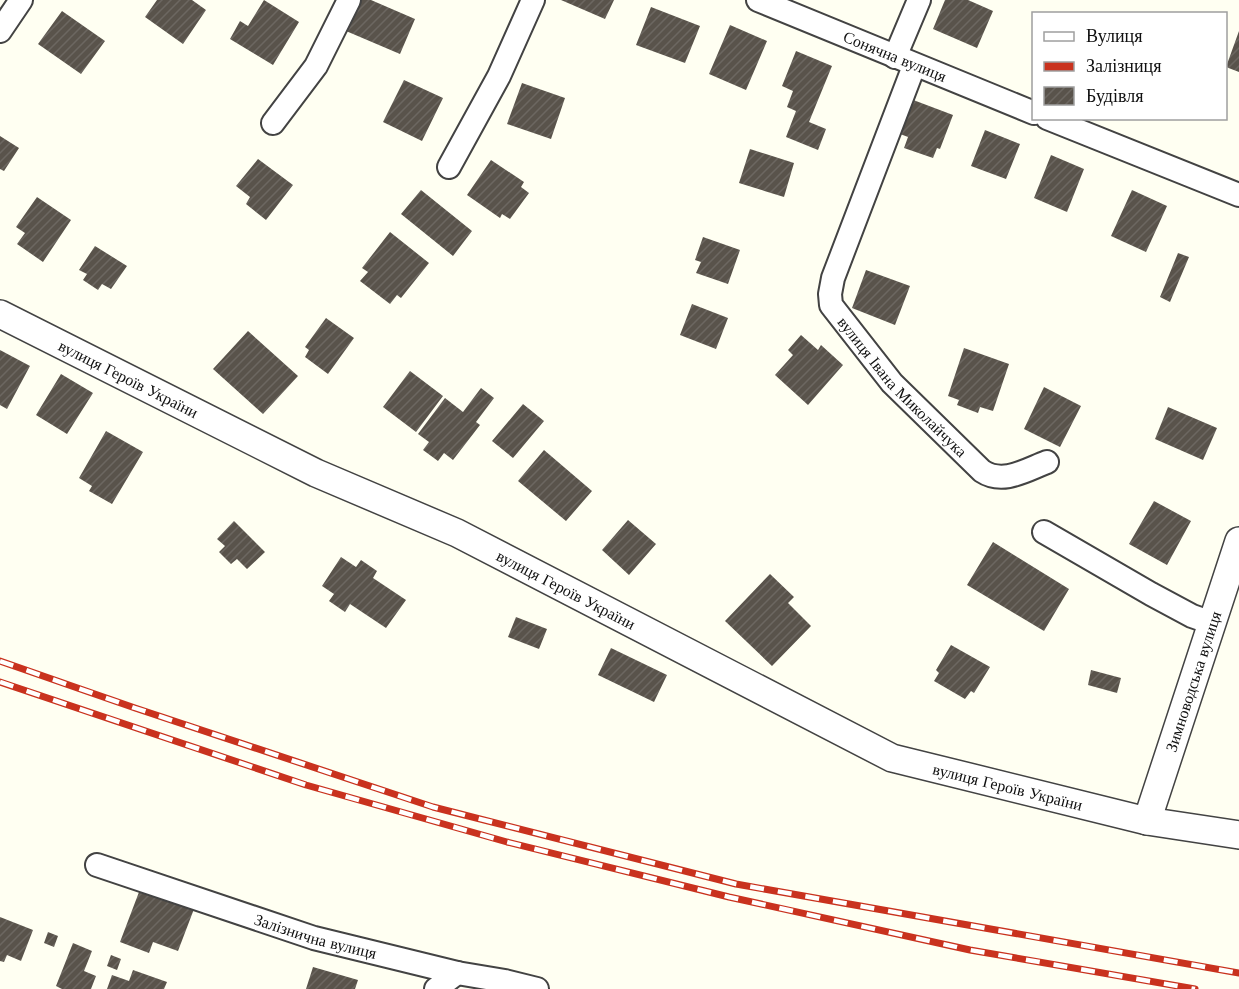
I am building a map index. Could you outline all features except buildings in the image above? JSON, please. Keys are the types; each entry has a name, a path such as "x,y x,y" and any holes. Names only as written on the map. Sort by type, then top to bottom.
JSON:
{"street":[{"path":"0,31 21,0"},
{"path":"273,123 316,66 349,0"},
{"path":"449,167 499,76 533,0"},
{"name":"Сонячна вулиця","path":"758,0 1032,112"},
{"name":"вулиця Івана Миколайчука","path":"919,0 905,61 833,278 830,294 831,305 892,383 982,471 991,477 1003,478 1047,462"},
{"path":"1052,120 1239,195"},
{"name":"вулиця Героїв України","path":"0,314 316,473 457,533 892,758 1155,822 1239,835"},
{"path":"1044,532 1171,605 1212,623"},
{"name":"Зимноводська вулиця","path":"1155,822 1212,623 1239,541"},
{"name":"Залізнична вулиця","path":"97,865 314,938 457,973 537,989"},
{"path":"436,989 457,973"}],"railway":[{"path":"0,661 433,807 736,884 1239,973"},
{"path":"0,682 306,785 507,842 729,897 970,950 1195,989"}]}
